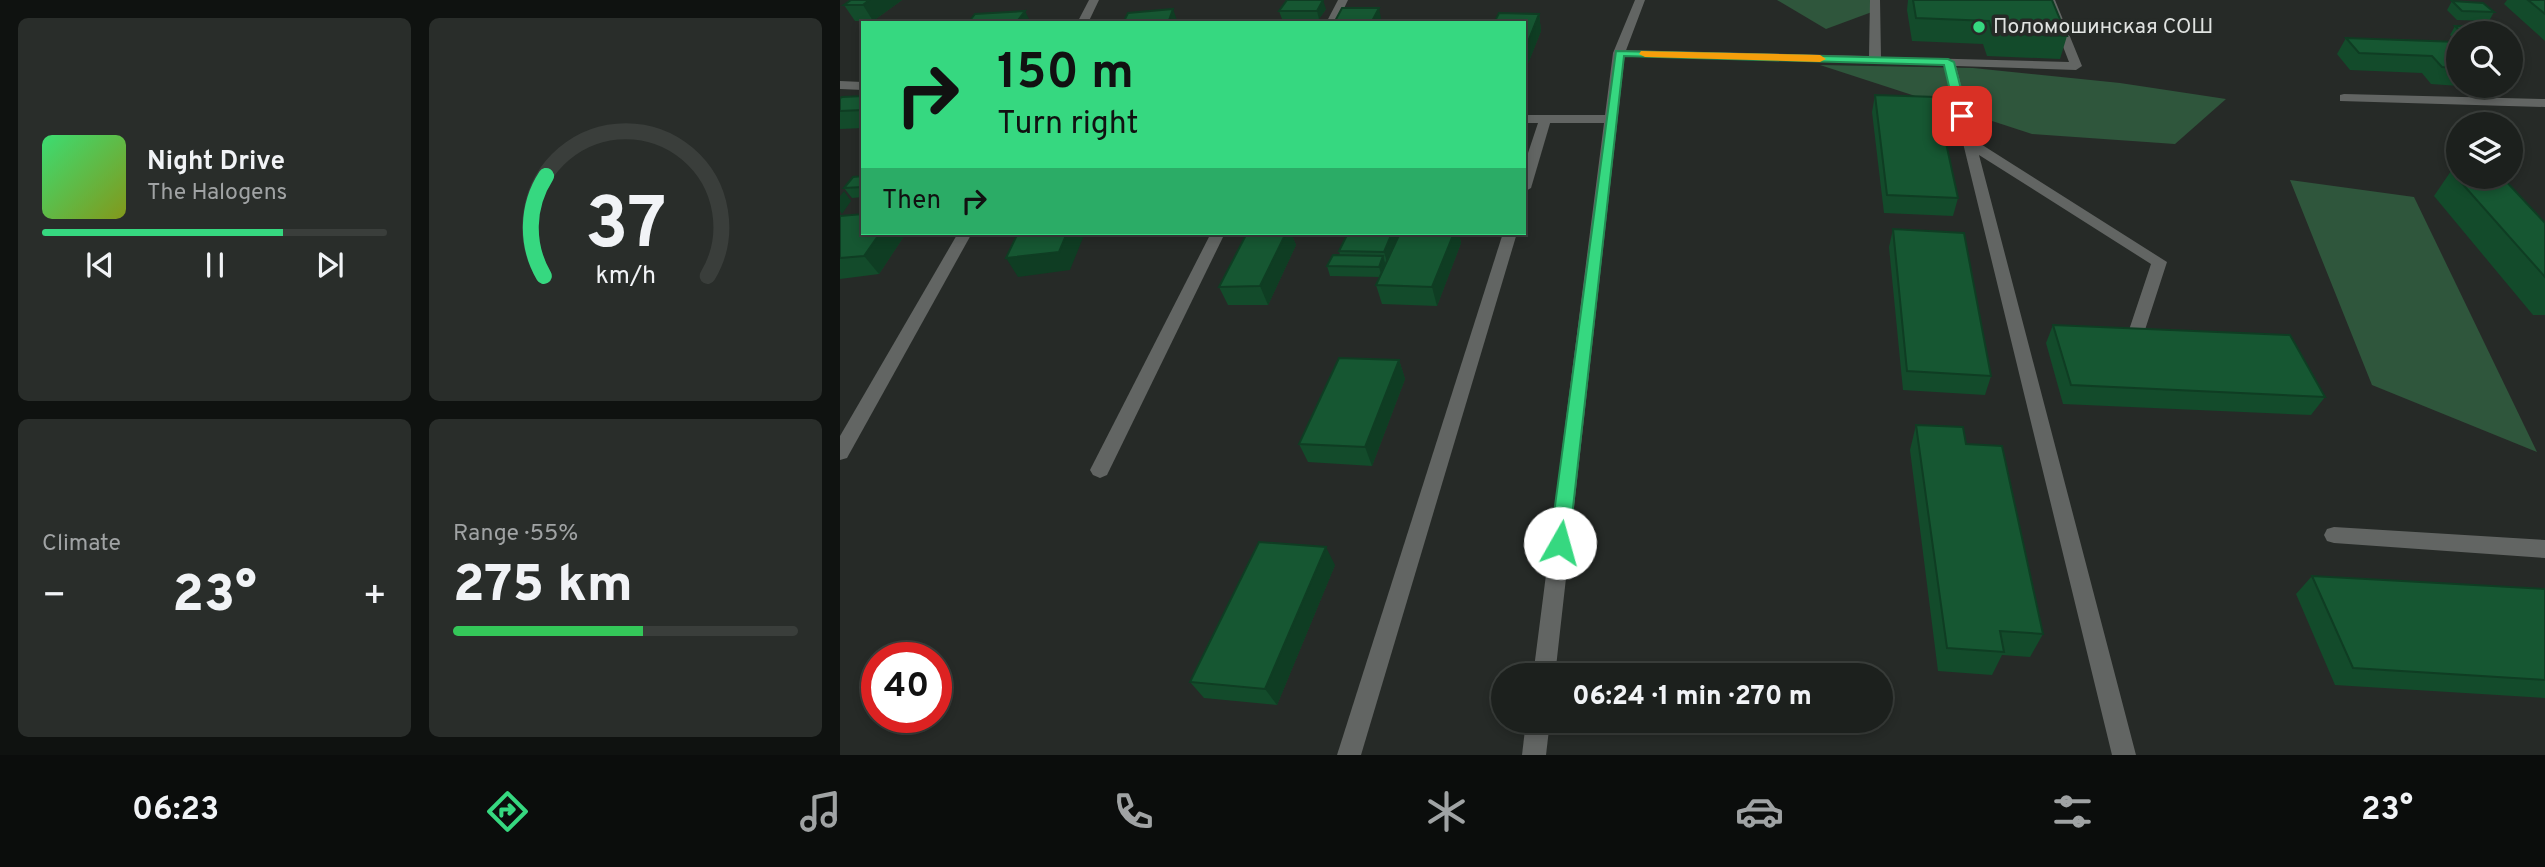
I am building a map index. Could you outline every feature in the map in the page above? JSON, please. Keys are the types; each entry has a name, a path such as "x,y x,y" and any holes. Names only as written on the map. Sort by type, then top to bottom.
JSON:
{"street":[{"path":"1083,21 1094,0"},
{"path":"1332,21 1342,0"},
{"path":"1546,663 1619,53 1640,0"},
{"path":"1875,0 1875,60"},
{"path":"1619,53 2076,66 2050,0"},
{"path":"1948,62 2124,755"},
{"path":"840,85 861,86"},
{"path":"2344,98 2545,103"},
{"path":"1526,119 1611,119"},
{"path":"1526,182 1545,120"},
{"path":"1969,143 2159,262 2135,336"},
{"path":"840,453 964,235"},
{"path":"1100,470 1217,235"},
{"path":"1349,755 1509,235"},
{"path":"2334,535 2545,549"},
{"path":"1534,755 1537,733"}],"green space":[{"path":"1777,0 1874,0 1880,9 1826,29"},
{"path":"1820,65 1973,68 2120,83 2226,99 2175,144 2032,134"},
{"path":"2290,180 2414,197 2537,452 2372,385"}],"building":[{"path":"851,0 869,0 863,5 844,5"},
{"path":"1287,0 1323,0 1317,11 1279,11"},
{"path":"1913,0 2052,0 2067,36 1992,33 1989,21 1916,18"},
{"path":"2528,0 2545,0 2545,14"},
{"path":"2452,1 2483,3 2494,12 2462,11"},
{"path":"1342,8 1379,8 1372,21 1335,21"},
{"path":"1173,9 1169,21 1124,21 1128,13"},
{"path":"1025,11 1018,21 970,21 975,14"},
{"path":"1499,13 1539,14 1526,46 1526,21 1495,21"},
{"path":"2346,38 2446,42 2446,67 2442,67 2432,56 2359,53"},
{"path":"1875,95 1936,97 1958,198 1887,195"},
{"path":"861,96 861,110 840,111 842,97"},
{"path":"861,176 861,187 844,188 853,177"},
{"path":"2467,189 2513,189 2545,223 2545,277"},
{"path":"861,214 861,235 879,235 864,256 840,258 840,216"},
{"path":"1893,229 1964,233 1991,376 1907,371"},
{"path":"1017,235 1066,235 1059,252 1006,258"},
{"path":"1246,235 1285,235 1260,286 1219,287"},
{"path":"1347,235 1391,235 1384,252 1339,251"},
{"path":"1399,235 1453,235 1432,287 1376,285"},
{"path":"1333,255 1383,256 1379,267 1327,266"},
{"path":"2053,325 2290,335 2325,397 2071,385"},
{"path":"1339,358 1399,360 1365,447 1299,444"},
{"path":"1916,425 1963,427 1966,444 2002,446 2043,634 2000,631 2004,652 1947,648"},
{"path":"1259,542 1326,547 1265,689 1190,682"},
{"path":"2312,576 2545,589 2545,680 2353,668"}],"slow traffic":[{"path":"1645,54 1820,59"}],"place":[{"name":"Поломошинская СОШ","path":"1979,27"}],"route":[{"path":"1560,543 1619,53 1948,62 1962,116"}]}
